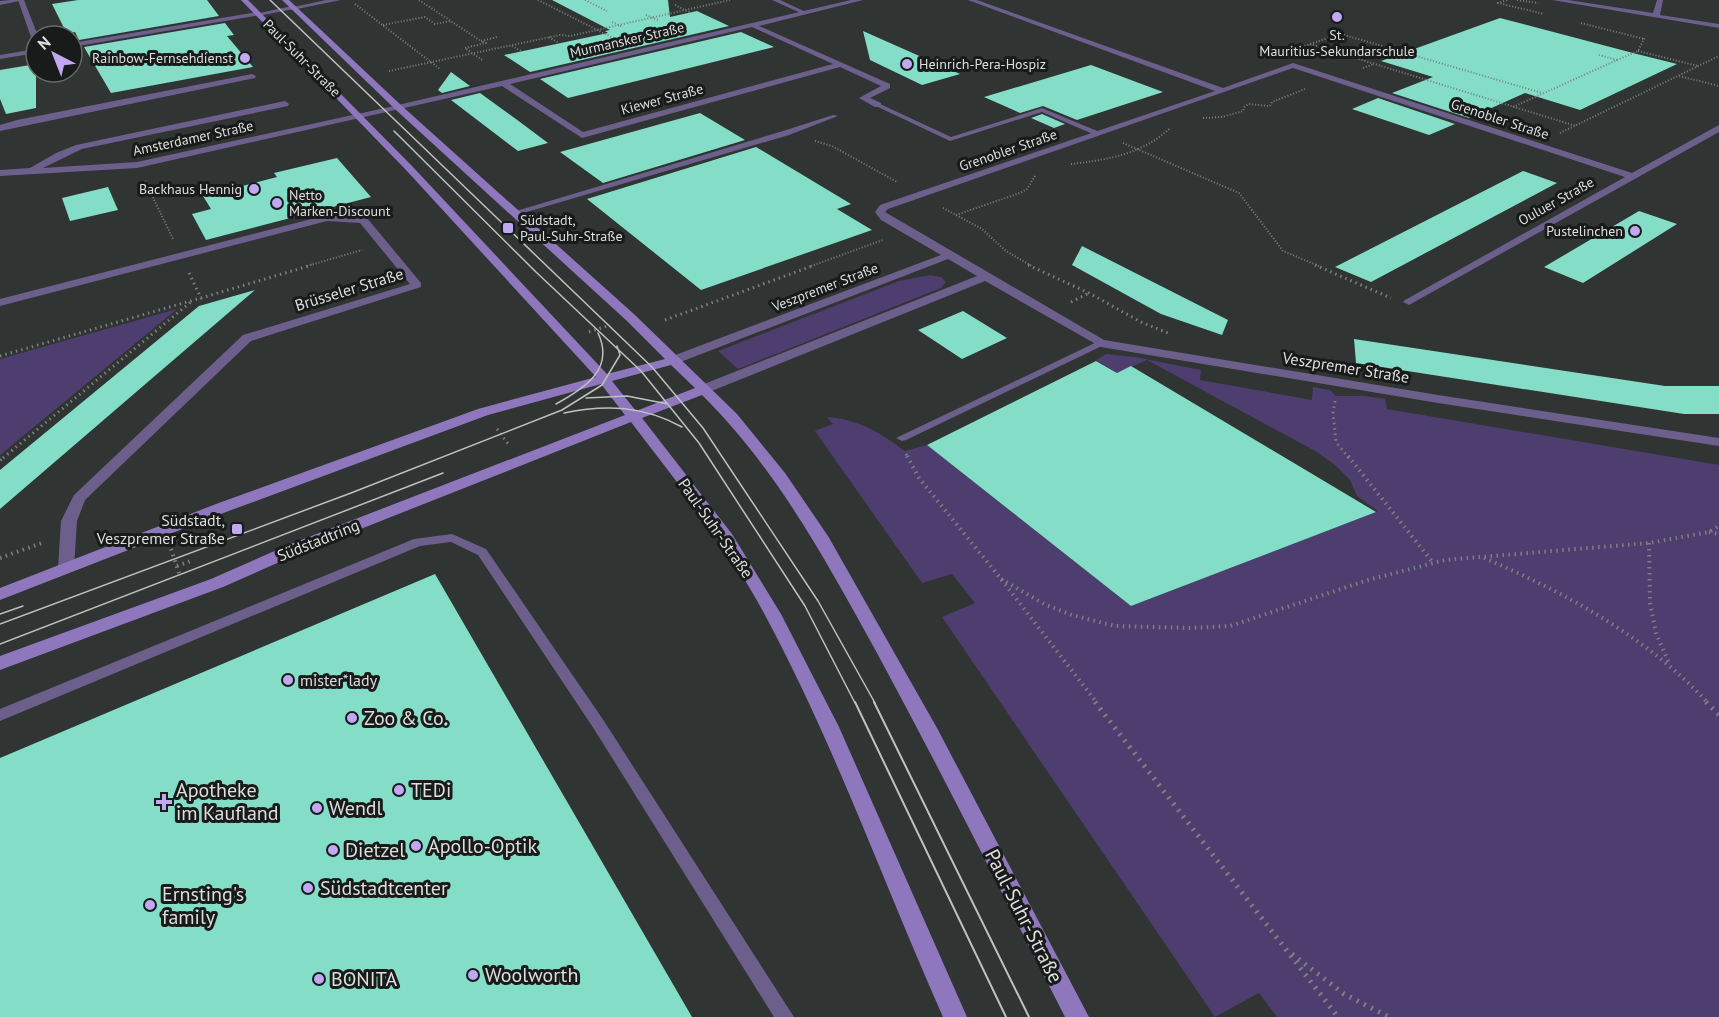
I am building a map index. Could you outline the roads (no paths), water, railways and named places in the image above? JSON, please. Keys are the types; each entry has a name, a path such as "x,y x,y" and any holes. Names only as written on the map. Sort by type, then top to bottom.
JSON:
{"street":[{"path":"21,0 30,24"},
{"name":"Paul-Suhr-Straße","path":"244,0 360,116 605,380 727,538 773,614 830,727 922,946 955,1017"},
{"name":"Paul-Suhr-Straße","path":"285,0 399,108 517,212 631,318 743,429 780,476 820,536 930,733 1077,1017"},
{"path":"292,8 338,0"},
{"name":"Murmansker Straße","path":"399,108 860,0"},
{"path":"971,0 1223,90"},
{"path":"1555,0 1719,26"},
{"path":"1656,16 1660,0"},
{"path":"84,43 258,14"},
{"path":"752,25 887,86 863,98 878,105"},
{"path":"0,57 24,53"},
{"name":"Kiewer Straße","path":"503,83 582,135 840,65"},
{"name":"Grenobler Straße","path":"947,256 880,213 884,207 1293,65 1632,176"},
{"path":"0,128 252,76"},
{"name":"Amsterdamer Straße","path":"30,171 79,147 285,104"},
{"path":"360,116 399,108"},
{"name":"Amsterdamer Straße","path":"0,173 137,165 360,116"},
{"name":"Ouluer Straße","path":"1409,302 1719,128"},
{"name":"Brüsseler Straße","path":"0,303 327,218 363,220 417,285 247,338 79,498 69,521 66,568"},
{"name":"Veszpremer Straße","path":"674,360 947,256 1101,343 1719,442"},
{"path":"704,389 984,277"},
{"path":"0,594 483,412 674,360"},
{"name":"Südstadtring","path":"0,663 217,583 294,549 704,389"}],"lane":[{"path":"0,3 21,0"},
{"path":"775,0 805,13"},
{"path":"258,14 292,8"},
{"path":"878,105 950,140 1042,110 1098,133"},
{"path":"517,212 786,133 836,116"},
{"path":"902,438 1101,343"},
{"path":"0,715 418,542 452,538 482,552 598,725 785,1017"}],"tram line":[{"path":"270,0 652,367 703,428 818,601 875,703"},
{"path":"394,131 536,272 618,349"},
{"path":"556,404 587,384 600,367 603,357 598,333"},
{"path":"0,624 351,493 562,410 602,385 620,355 618,349"},
{"path":"618,349 641,371 668,404"},
{"path":"586,398 627,396 668,404"},
{"path":"668,404 699,443 805,606 855,703"},
{"path":"564,413 595,408 624,409 653,415 682,427"},
{"path":"0,644 443,473"},
{"path":"0,614 23,606"},
{"path":"855,702 1006,1017"},
{"path":"874,702 1029,1017"}],"place":[{"name":"St. Mauritius-Sekundarschule","path":"1337,17"},
{"name":"Rainbow-Fernsehdienst","path":"245,58"},
{"name":"Heinrich-Pera-Hospiz","path":"907,64"},
{"name":"Backhaus Hennig","path":"254,189"},
{"name":"Netto Marken-Discount","path":"277,203"},
{"name":"Südstadt, Paul-Suhr-Straße","path":"508,228"},
{"name":"Pustelinchen","path":"1635,231"},
{"name":"Südstadt, Veszpremer Straße","path":"237,529"},
{"name":"mister*lady","path":"288,680"},
{"name":"Zoo & Co.","path":"352,718"},
{"name":"TEDi","path":"399,790"},
{"name":"Apotheke im Kaufland","path":"164,802"},
{"name":"Wendl","path":"317,808"},
{"name":"Apollo-Optik","path":"416,846"},
{"name":"Dietzel","path":"333,850"},
{"name":"Südstadtcenter","path":"308,888"},
{"name":"Ernsting's family","path":"150,905"},
{"name":"Woolworth","path":"473,975"},
{"name":"BONITA","path":"319,979"}]}
